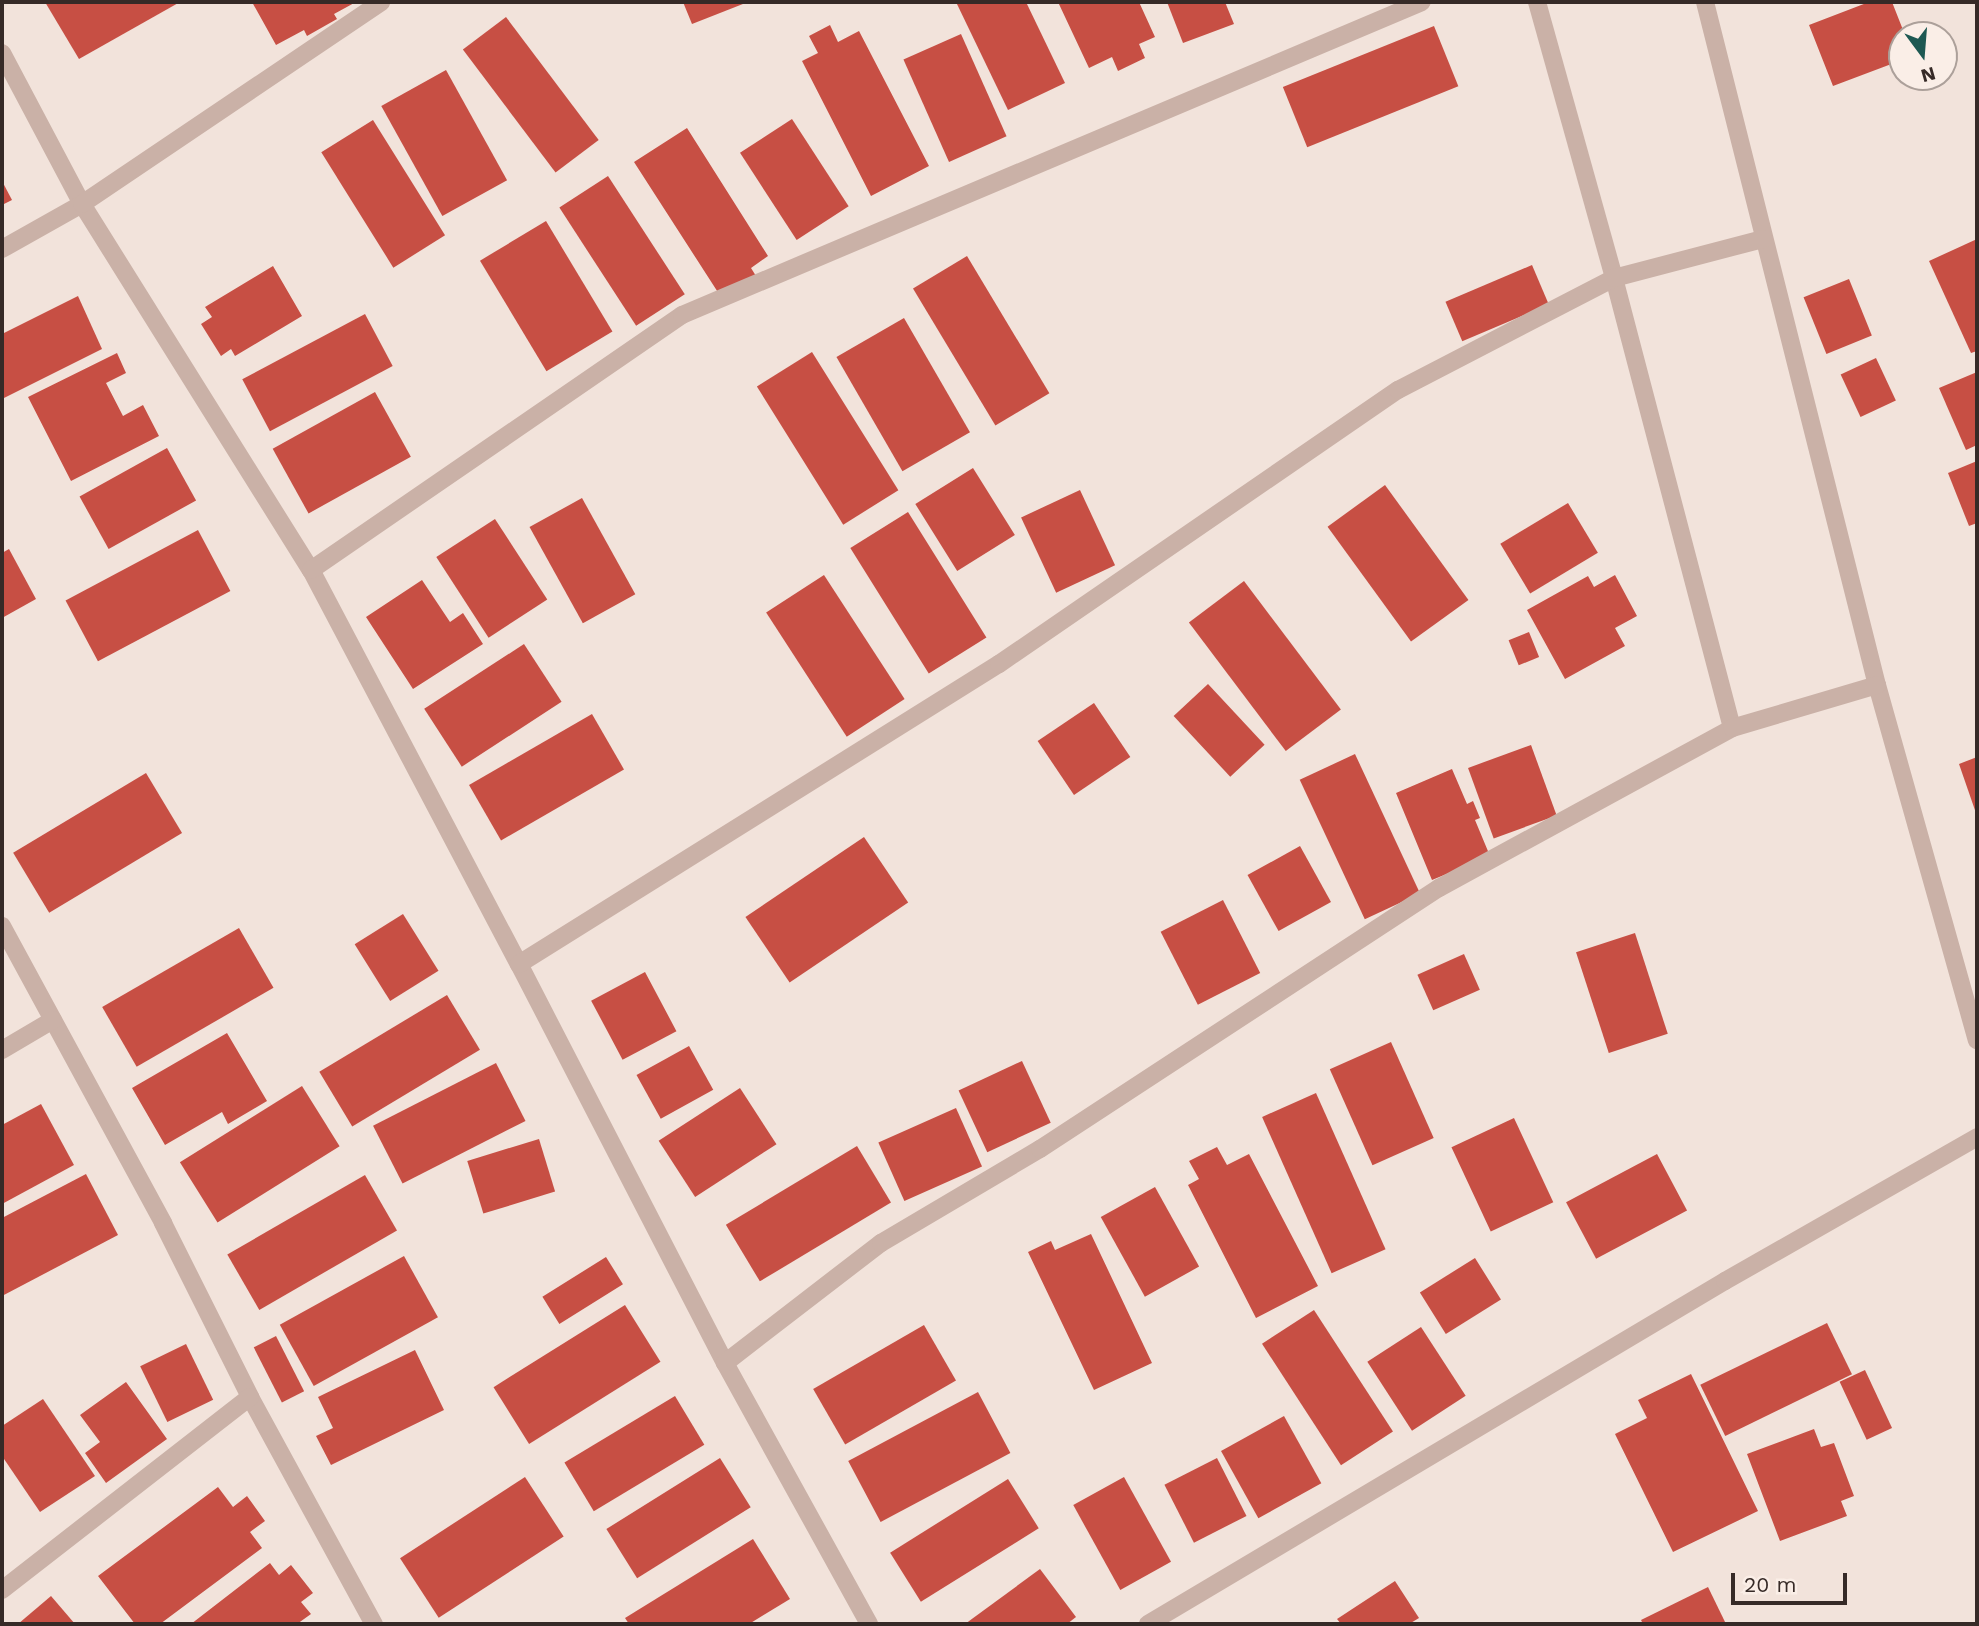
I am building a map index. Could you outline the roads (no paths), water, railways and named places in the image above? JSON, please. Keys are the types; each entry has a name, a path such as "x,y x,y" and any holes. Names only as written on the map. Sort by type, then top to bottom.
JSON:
{"street":[{"path":"2,249 82,204 381,2"},
{"path":"311,570 682,315 1422,2"},
{"path":"1537,2 1614,278 1732,728"},
{"path":"1705,2 1877,685 1977,1040"},
{"path":"2,53 82,204 311,570 519,964 724,1363 869,1624"},
{"path":"519,964 999,664 1398,390 1614,278 1763,239"},
{"path":"724,1363 881,1243 1040,1149 1438,887 1732,728 1877,685"},
{"path":"2,926 163,1223 250,1396 374,1624"},
{"path":"2,1051 53,1020"},
{"path":"1148,1624 1725,1281 1977,1137"},
{"path":"2,1590 250,1396"}]}
